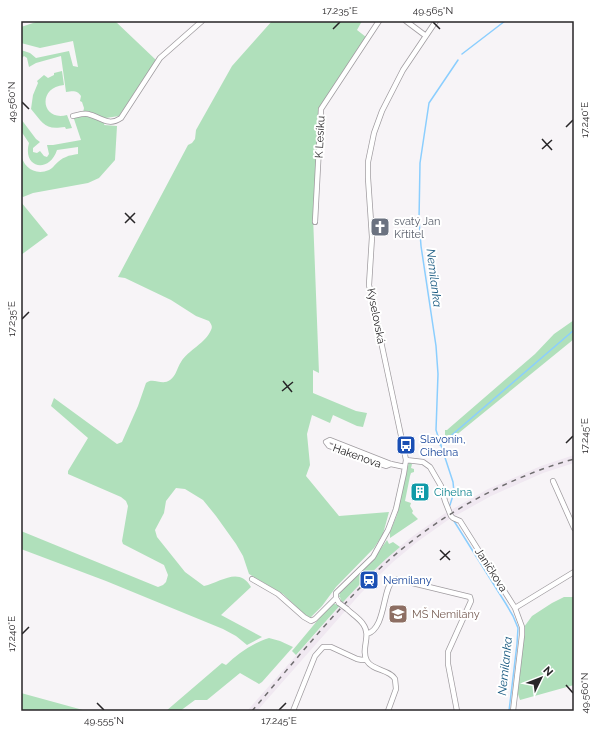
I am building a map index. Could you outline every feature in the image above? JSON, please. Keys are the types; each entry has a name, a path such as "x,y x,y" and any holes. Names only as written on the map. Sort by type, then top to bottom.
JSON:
{"street":[{"path":"72,116 86,113 116,122 121,118 160,58 202,21"},
{"name":"K Lesíku","path":"315,222 321,109 380,21"},
{"path":"406,21 426,36"},
{"name":"Kyselovská","path":"252,579 278,594 304,617 311,621 315,619 336,598 335,595 338,590 368,563 381,545 395,513 406,460 370,285 372,237 368,171 372,142 382,111 403,70 436,21"},
{"name":"Hakenova","path":"330,440 390,464 386,466 329,446 326,442 330,440"},
{"name":"Janíčkova","path":"406,460 423,462 432,470 441,486 451,516 460,521 515,608 522,635 513,711"},
{"path":"390,464 405,467"},
{"path":"553,481 574,528"},
{"path":"515,608 574,572"},
{"path":"367,634 371,632 379,621 389,588 393,580 396,579 470,597 471,601 448,652 448,664 457,711"},
{"path":"336,598 339,603 362,622 366,628 366,658 371,665 391,674 395,678 396,689 388,711"},
{"path":"293,711 312,663 322,648 326,646 331,647 357,659 362,660 366,658"}],"shaded area":[{"path":"574,455 574,463 543,473 491,496 448,520 417,542 393,562 361,593 257,711 247,711 356,588 388,556 413,536 444,514 488,489 541,466"}],"green space":[{"path":"39,21 115,21 156,60 119,116 106,118 104,125 117,126 115,160 99,178 88,183 33,193 23,197 21,195 21,154 24,163 30,169 44,172 51,169 63,158 78,154 78,147 57,150 53,158 48,163 37,165 29,158 29,143 21,131 21,119 40,142 33,148 33,152 37,153 40,151 47,157 49,154 47,145 81,140 73,116 83,113 84,108 82,102 80,101 81,96 78,93 75,91 66,92 61,56 36,63 29,67 27,58 24,56 21,63 21,50 30,53 36,58 69,51 73,66 78,67 73,41 40,48 21,43 21,27"},
{"path":"272,21 362,21 357,30 366,37 319,109 313,216 319,373 313,370 313,393 356,411 367,413 363,427 357,426 333,415 330,423 312,415 307,434 310,465 306,476 339,516 389,512 383,534 374,548 336,587 322,606 310,618 283,594 249,574 243,556 236,544 203,500 185,489 176,488 166,501 164,513 155,530 157,537 185,572 204,586 235,576 241,577 251,587 221,615 262,637 247,645 236,636 223,629 106,581 21,549 21,531 158,587 166,582 168,575 164,565 123,544 122,541 128,506 126,501 121,497 68,474 68,471 88,438 51,406 54,398 117,444 122,442 138,406 146,383 149,381 167,382 170,380 174,376 184,358 209,335 212,325 209,321 196,316 171,300 125,278 118,277 188,145 195,139 196,130 232,66"},
{"path":"62,71 64,85 55,87 49,92 46,97 46,103 52,114 58,116 67,115 72,128 66,129 65,127 48,127 31,109 33,95 38,83 37,81 44,75 48,78 54,75 54,73"},
{"path":"21,202 48,235 21,255"},
{"path":"574,320 574,339 449,441 445,435 445,430 447,430 535,354 554,334"},
{"path":"409,462 412,464 411,468 414,469 414,472 411,473 410,476 405,501 411,503 410,506 413,511 412,513 418,519 390,538 390,532 397,515"},
{"path":"387,540 389,544 393,542 400,547 359,585 296,655 292,651 332,603 338,605 341,601 339,597 340,593 372,561"},
{"path":"564,597 574,597 574,685 520,700 517,691 524,627 532,616"},
{"path":"269,638 293,647 262,682 259,684 240,673 207,700 195,700 180,711 166,711 222,663 226,665 246,649"},
{"path":"21,693 83,710 106,711 21,711"}],"waterway":[{"name":"Nemilanka","path":"462,54 505,21"},
{"name":"Nemilanka","path":"450,505 454,492 453,482 436,430 438,374 436,346 421,246 419,220 420,163 429,103 458,60"},
{"path":"446,440 574,330"},
{"name":"Nemilanka","path":"440,445 443,442"},
{"name":"Nemilanka","path":"454,521 506,604 518,628 509,711"}],"railway":[{"path":"252,711 318,633 353,595 409,543 452,513 499,487 524,476 574,459"}],"place":[{"name":"svatý Jan Křtitel","path":"380,227"},
{"name":"Slavonín, Cihelna","path":"406,445"},
{"name":"Cihelna","path":"420,492"},
{"name":"Nemilany","path":"369,580"},
{"name":"MŠ Nemilany","path":"398,614"}]}
